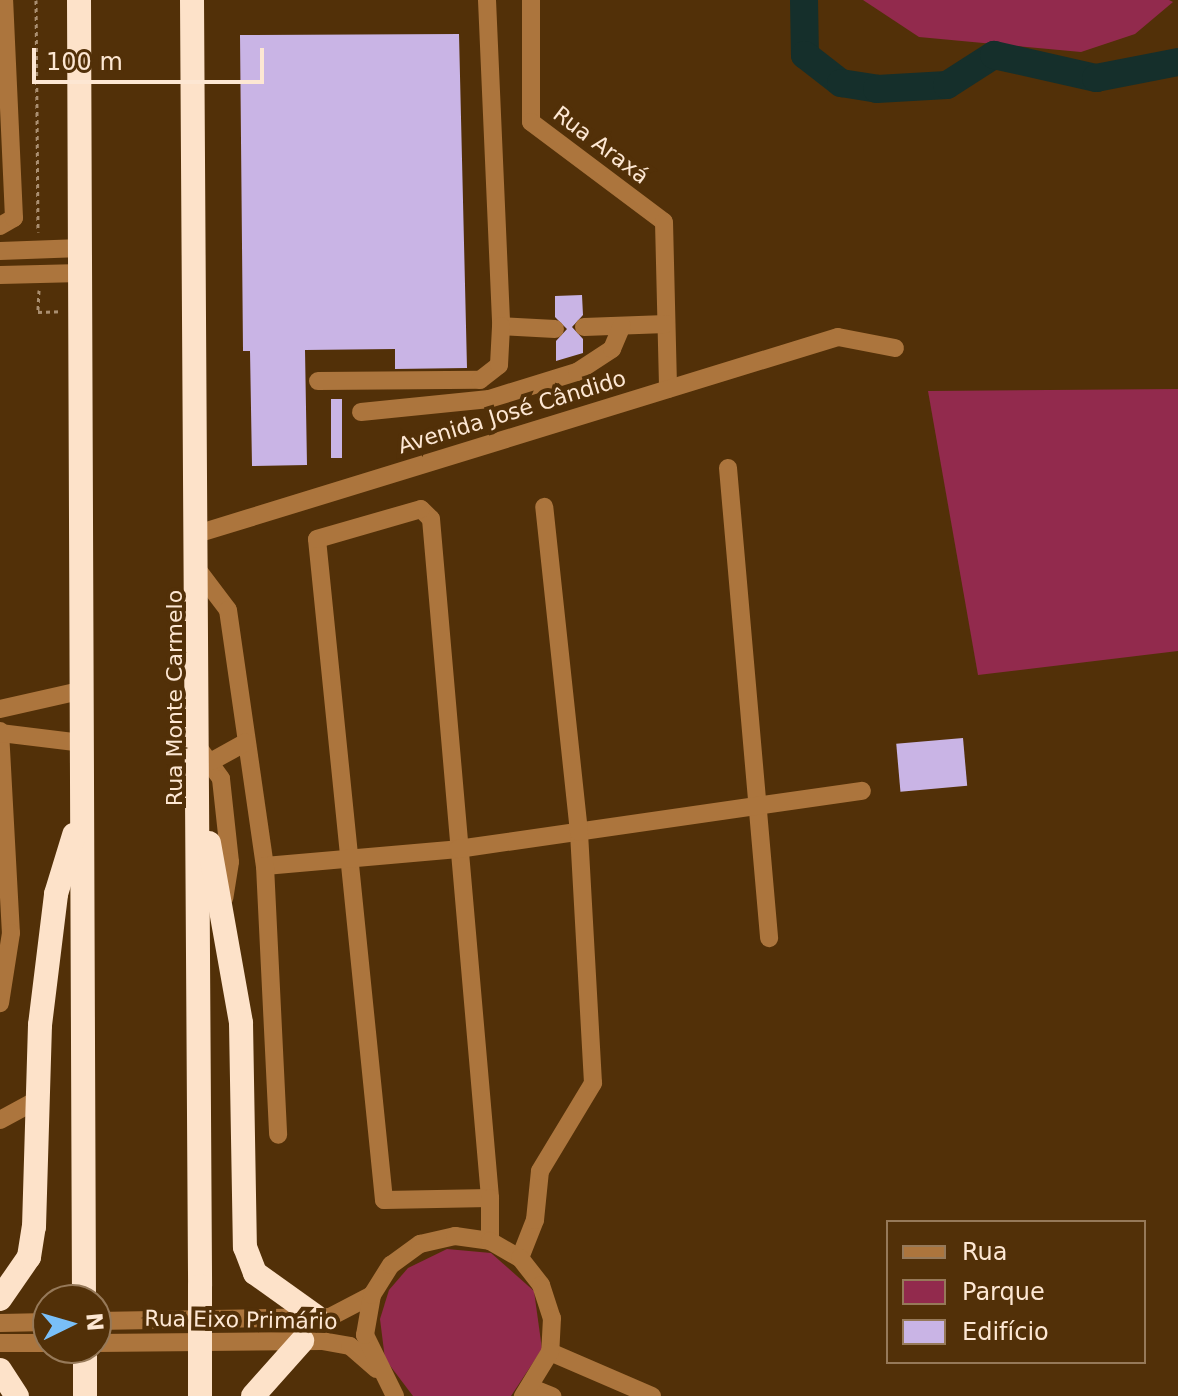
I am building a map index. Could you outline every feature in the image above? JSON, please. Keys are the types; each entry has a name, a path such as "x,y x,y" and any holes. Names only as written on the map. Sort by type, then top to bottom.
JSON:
{"highway":[{"path":"79,0 84,1284"},
{"path":"79,44 90,0"},
{"path":"178,0 193,57"},
{"name":"Rua Monte Carmelo","path":"192,0 200,573 207,756 201,816 200,1396"},
{"path":"0,1299 29,1257 34,1227 37,1100 56,894 81,814"},
{"path":"201,816 224,898 241,1023 245,1247 255,1273 315,1316"},
{"path":"253,1396 302,1341"},
{"path":"85,1364 85,1393"},
{"path":"0,1370 17,1396"}],"street":[{"path":"0,226 14,218 6,142 4,0"},
{"path":"318,381 480,380 499,365 501,326 487,0"},
{"name":"Rua Araxá","path":"531,0 531,122 664,222 666,324"},
{"path":"0,251 81,248"},
{"path":"0,275 81,273"},
{"path":"584,327 666,324 668,389"},
{"path":"501,326 555,329"},
{"path":"361,412 489,399 577,372 612,349 622,326"},
{"name":"Avenida José Cândido","path":"200,533 838,337 895,348"},
{"path":"728,468 769,938"},
{"path":"520,1258 535,1220 540,1171 593,1083 579,832 544,507"},
{"path":"490,1198 384,1200 317,539 421,509 431,519 490,1198 490,1241"},
{"path":"200,573 228,610 265,866 278,1135"},
{"path":"0,709 84,690"},
{"path":"0,1003 5,973 6,933 0,732 83,743"},
{"path":"224,898 230,862 207,756 245,743"},
{"path":"265,866 458,849 862,791"},
{"path":"0,1120 37,1100"},
{"path":"395,1396 376,1369 365,1335 372,1295 391,1265 420,1244 455,1236 490,1241 520,1258 541,1285 552,1318 550,1352 527,1392 552,1396"},
{"name":"Rua Eixo Primário","path":"112,1321 315,1316 352,1310 372,1295"},
{"path":"0,1323 32,1322"},
{"name":"Rua Eixo Primário","path":"112,1343 302,1341 350,1346 376,1369"},
{"path":"0,1343 32,1343"},
{"path":"550,1352 652,1396"}],"path":[{"path":"36,0 38,251"},
{"path":"39,273 38,312 81,310"}],"green space":[{"path":"863,0 1173,2 1135,34 1081,52 919,37"},
{"path":"1178,389 1178,651 978,675 928,391"},
{"path":"447,1249 491,1253 534,1291 542,1349 511,1396 413,1396 385,1359 380,1319 389,1290 408,1268"}],"building":[{"path":"459,34 467,368 395,369 395,349 305,350 307,465 252,466 250,351 243,351 240,35"},
{"path":"582,295 583,315 572,327 583,339 583,353 556,361 556,341 567,329 555,317 555,296"},
{"path":"331,399 342,399 342,458 331,458"},
{"path":"963,738 967,786 900,792 896,744"}],"waterway":[{"path":"804,0 805,55 841,83 877,89 947,85 994,55 1096,78 1178,62"}]}
